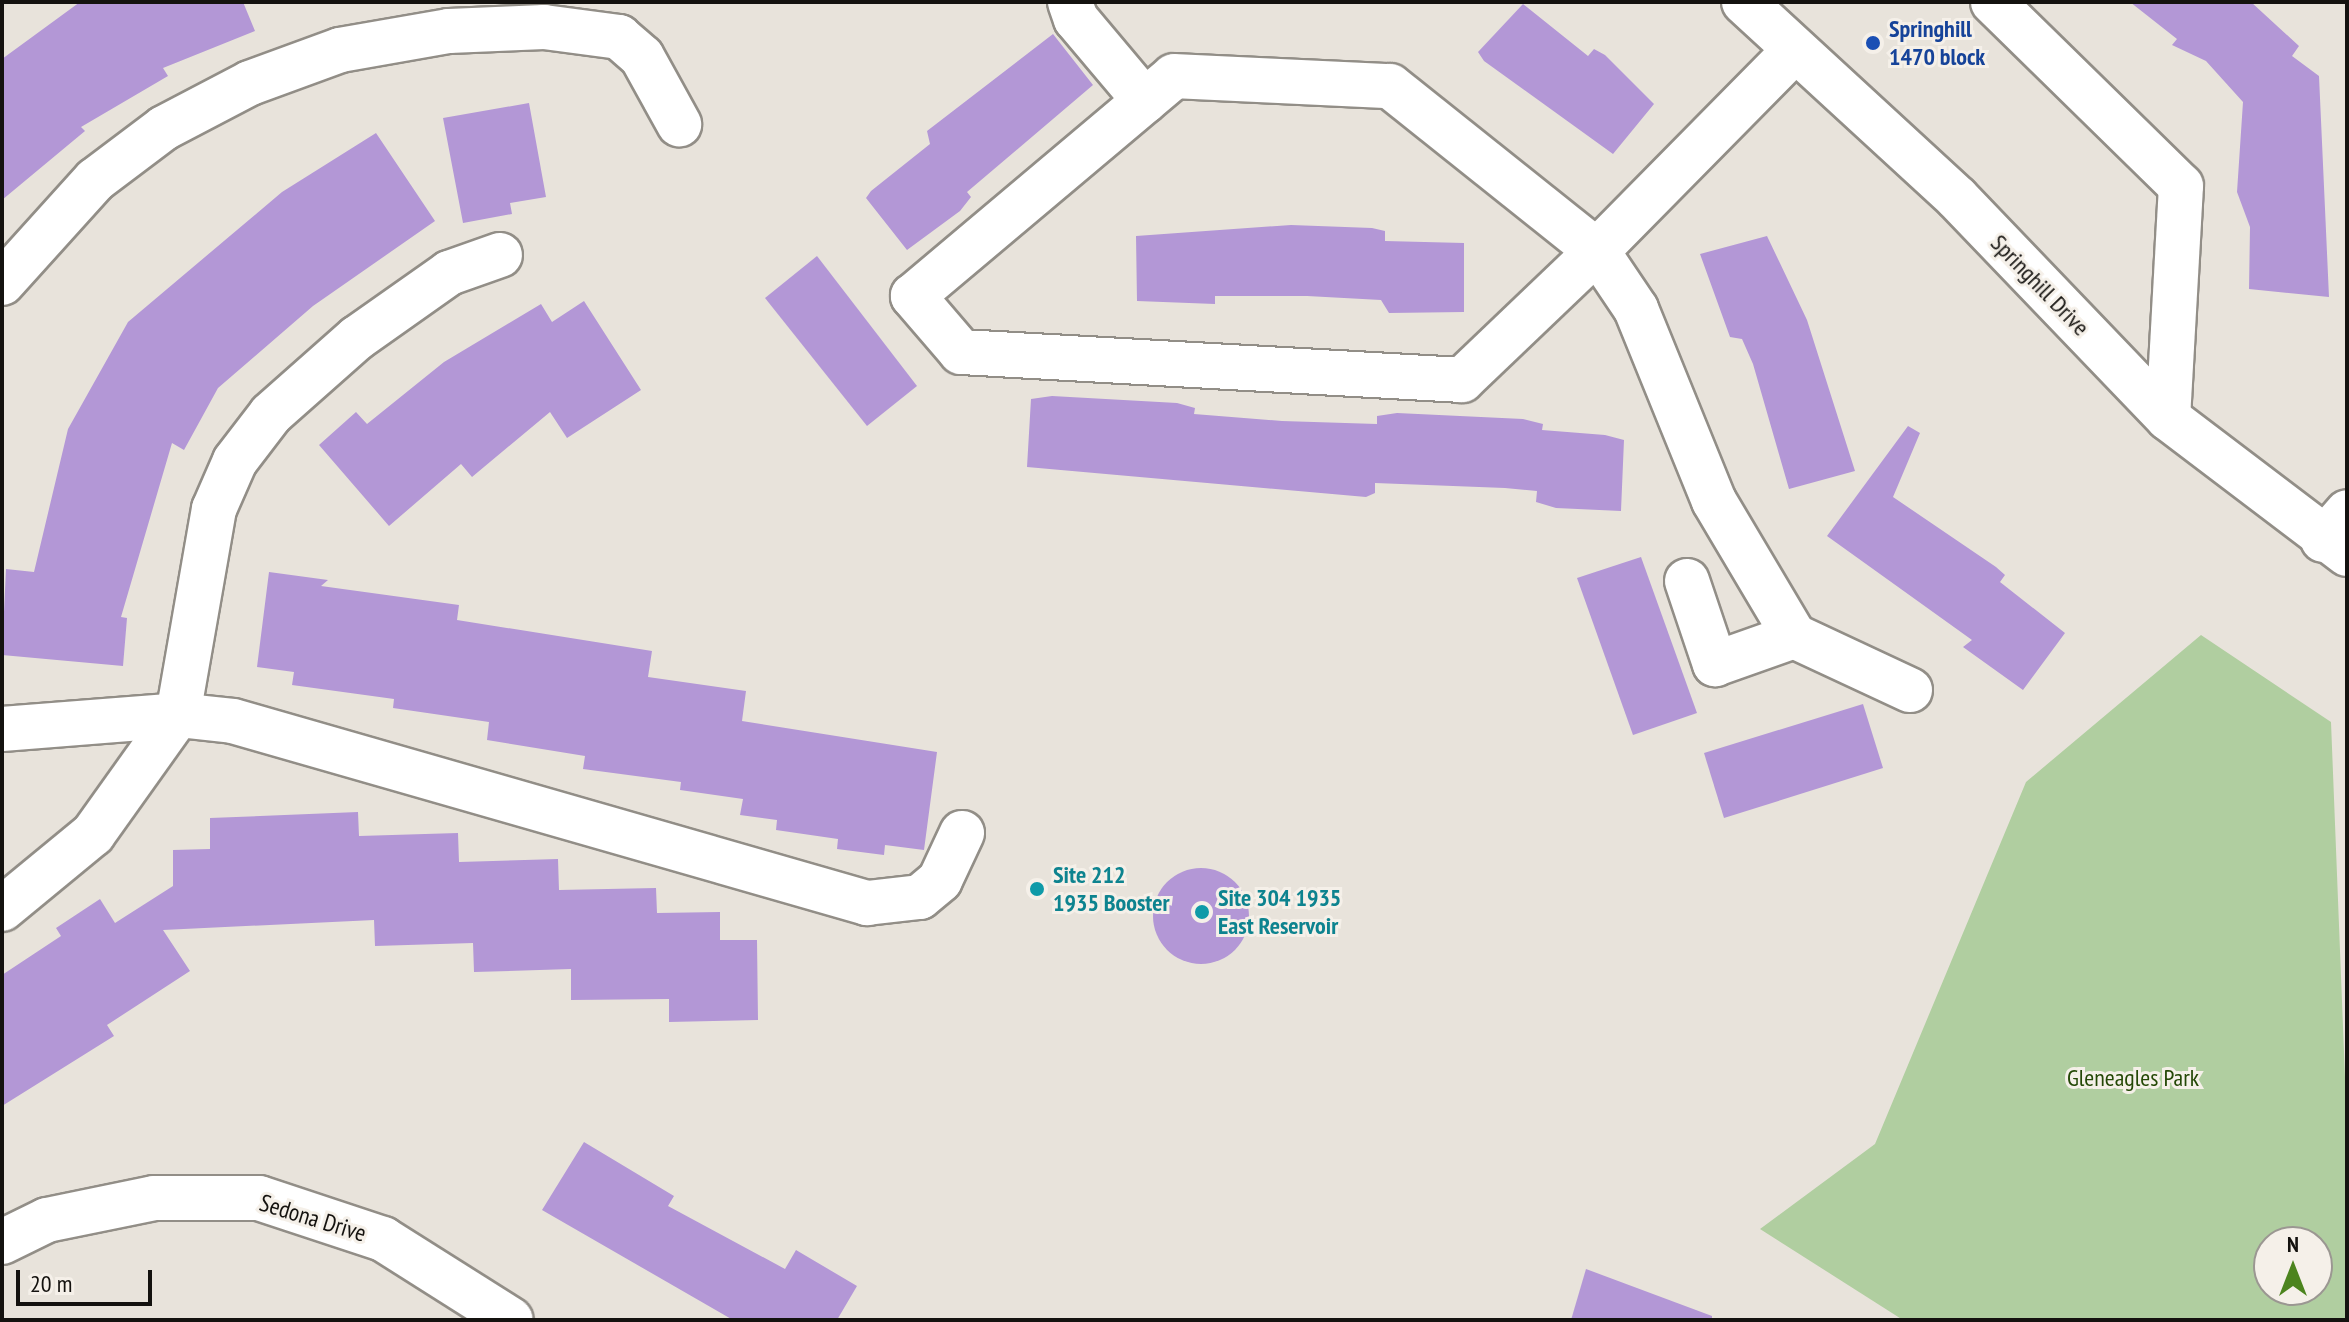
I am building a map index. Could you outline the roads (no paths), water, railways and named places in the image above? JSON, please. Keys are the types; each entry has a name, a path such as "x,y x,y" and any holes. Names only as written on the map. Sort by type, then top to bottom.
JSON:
{"street":[{"path":"1070,2 1076,19 1145,101"},
{"name":"Springhill Drive","path":"1744,2 1957,198 2168,418 2339,535"},
{"path":"1993,2 2181,186 2168,418"},
{"path":"2,283 95,180 164,128 250,83 340,50 449,31 544,27 619,37 642,57 679,124"},
{"path":"1795,50 1597,251 1462,380 961,352 913,296 1174,76 1390,86 1597,251 1636,309 1714,501 1794,636 1910,690"},
{"path":"2,909 93,834 178,715 201,564 214,509 235,461 271,414 357,338 449,273 500,255"},
{"path":"1687,581 1715,664 1794,636"},
{"path":"2,729 178,715 233,721 867,903 920,897 940,880 962,833"},
{"name":"Sedona Drive","path":"2,1242 47,1220 154,1198 259,1198 383,1239 511,1320"}],"place":[{"name":"Springhill 1470 block","path":"1873,43"},
{"name":"Site 212 1935 Booster","path":"1037,889"},
{"name":"Site 304 1935 East Reservoir","path":"1202,912"}],"park label":[{"name":"Gleneagles Park","path":"2133,1078"}]}
